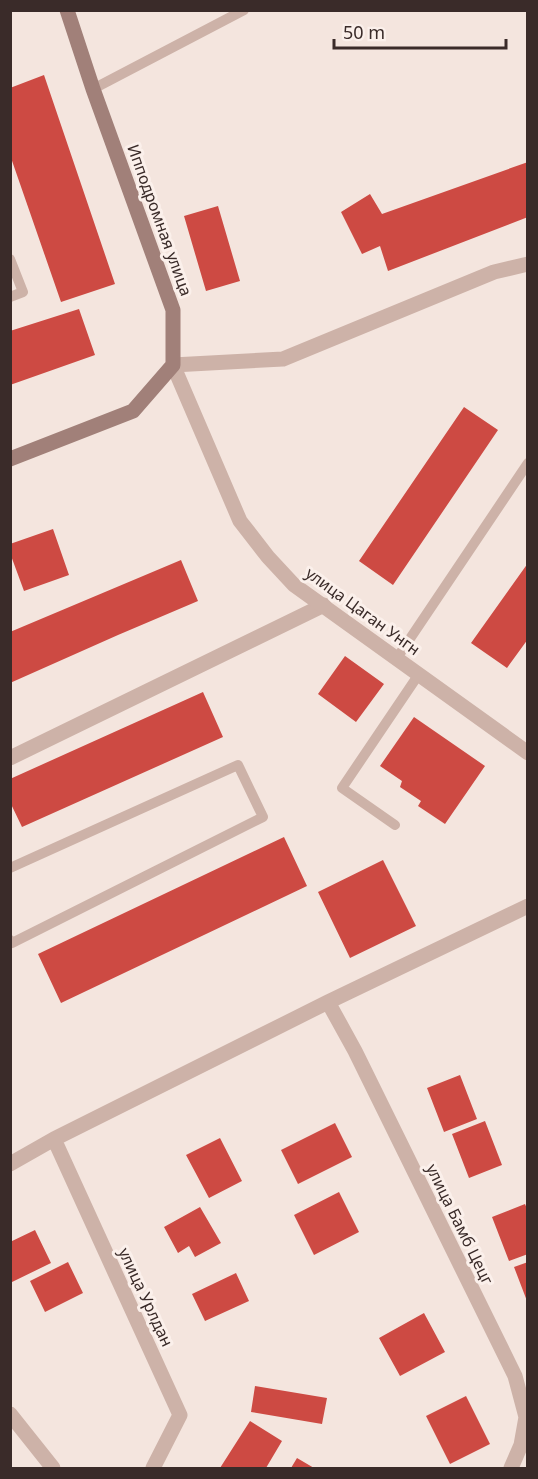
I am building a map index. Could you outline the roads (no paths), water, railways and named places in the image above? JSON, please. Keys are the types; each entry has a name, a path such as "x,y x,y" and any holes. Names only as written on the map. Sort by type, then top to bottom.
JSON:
{"main road":[{"name":"Ипподромная улица","path":"67,10 93,89 173,310 172,365"},
{"path":"10,459 133,411 172,365"}],"street":[{"path":"172,365 283,359 494,272 528,264"},
{"name":"улица Цаган Унгн","path":"172,365 240,521 268,557 294,585 528,753"},
{"path":"10,758 324,605"},
{"path":"10,1164 54,1139 328,1002 528,906"},
{"name":"улица Бамб Цецг","path":"328,1002 355,1051 515,1376 526,1416 521,1446 511,1468"},
{"name":"улица Урлдан","path":"54,1139 180,1415 153,1468"},
{"path":"10,1414 53,1468"}],"lane":[{"path":"93,89 244,10"},
{"path":"10,259 23,292 10,297"},
{"path":"397,658 528,463"},
{"path":"395,825 342,788 419,674"},
{"path":"10,868 238,765 263,817 12,943 10,940"}]}
